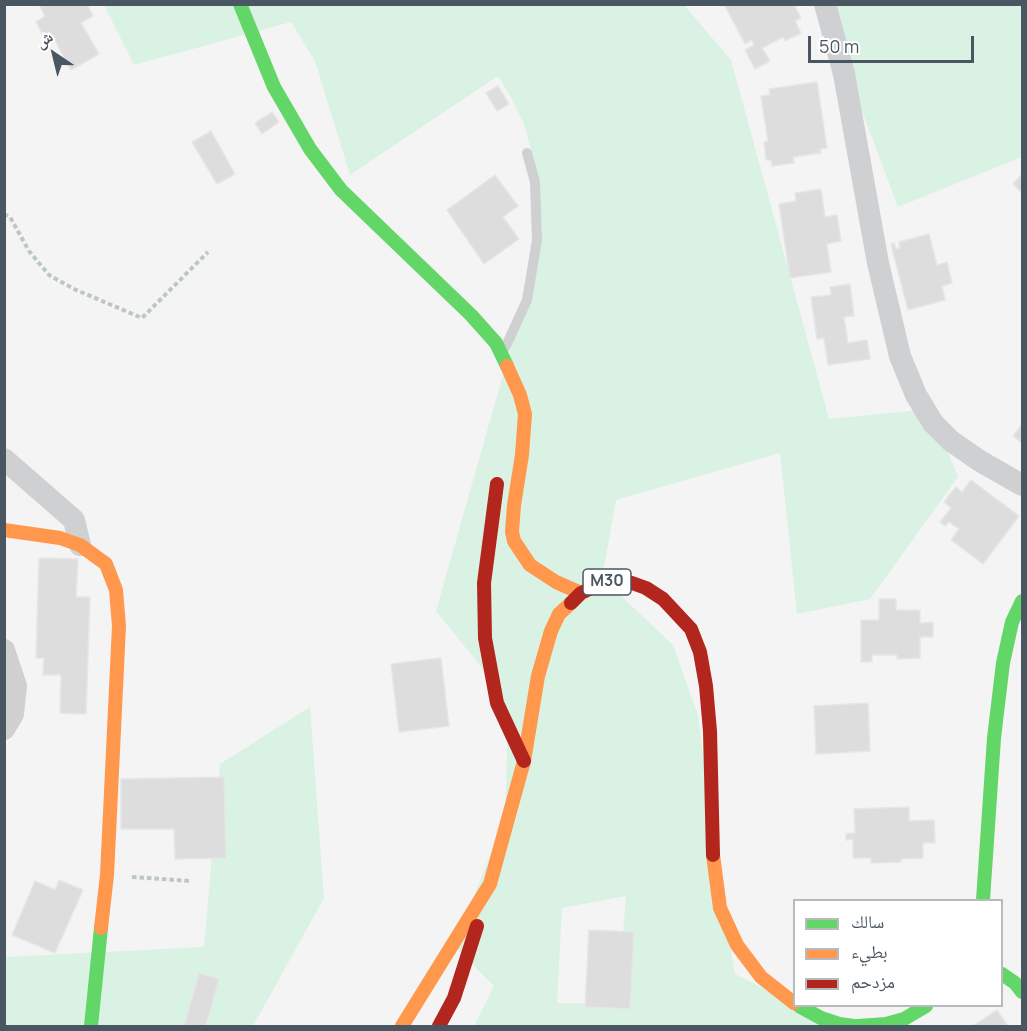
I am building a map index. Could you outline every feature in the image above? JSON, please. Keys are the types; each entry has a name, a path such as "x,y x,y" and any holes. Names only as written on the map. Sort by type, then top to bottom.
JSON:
{"main road":[{"path":"240,4 274,87 310,149 341,190 471,315 496,343 520,395 525,414 522,455 514,504 512,532 514,541 530,565 556,582 581,593"},
{"path":"509,407 511,374"},
{"path":"499,474 484,584 485,638 497,703 524,761"},
{"path":"4,530 60,538 80,544 106,564 116,590 120,626 107,875 91,1026"},
{"name":"M30","path":"402,1026 490,884 524,761 538,676 551,631 559,614 581,593 609,582 632,583 646,588 663,599 691,629 700,652 706,686 710,731 712,844 720,908 737,945 747,960 761,977 793,1001"},
{"path":"983,899 994,738 1003,663 1012,622 1023,601"},
{"path":"439,1026 454,998 490,884"},
{"path":"1003,975 1023,992"},
{"path":"802,1007 821,1018 856,1026 886,1024 904,1019 923,1007"}],"street":[{"path":"825,4 844,74 878,263 897,344 916,395 933,423 951,441 981,462 1023,485"},
{"path":"4,459 74,520 80,544"},
{"path":"4,650 16,686 13,714 4,729"}],"lane":[{"path":"502,354 527,300 536,250 535,182 527,153"}],"path":[{"path":"4,214 10,218 29,251 49,275 74,289 142,318 208,252"},
{"path":"107,875 190,881"}],"green space":[{"path":"104,5 684,5 731,60 829,419 930,409 958,477 870,599 797,614 780,453 616,500 602,578 673,645 698,715 723,906 735,974 793,1003 793,1007 800,1007 838,1026 474,1026 494,986 454,946 505,818 508,725 500,690 436,611 542,230 538,176 524,124 498,76 350,175 315,61 291,22 134,65","holes":["626,896 617,1004 557,1003 562,908"]},
{"path":"825,5 1022,5 1022,157 898,207 841,55"},
{"path":"310,707 324,898 253,1026 5,1026 5,957 204,947 220,764"}],"building":[{"path":"39,4 87,4 93,16 81,23 99,54 71,70 53,37 46,41 36,22 45,16"},
{"path":"724,4 794,4 801,18 795,21 801,33 785,41 783,37 762,48 770,61 755,69 745,50 754,45 752,40 745,44"},
{"path":"817,82 827,148 820,149 821,153 793,157 794,163 772,166 771,160 766,160 764,142 768,142 761,96 770,95 769,89"},
{"path":"498,86 509,104 497,111 486,93"},
{"path":"272,112 279,122 262,134 255,123"},
{"path":"211,131 235,174 217,184 192,142"},
{"path":"1022,174 1022,193 1013,184"},
{"path":"495,175 518,206 503,217 519,239 484,264 447,210"},
{"path":"821,189 825,217 837,215 841,241 827,244 831,272 790,278 779,204 796,201 795,193"},
{"path":"929,234 937,265 947,262 952,283 942,286 945,300 908,310 891,244 894,243 896,249 900,248 899,242"},
{"path":"850,284 854,316 844,317 848,343 867,340 870,359 828,365 824,338 817,339 811,297 831,295 830,287"},
{"path":"1022,424 1022,443 1013,436"},
{"path":"971,480 1019,516 983,564 951,540 959,529 949,522 945,526 940,522 951,508 944,502 956,487 962,492"},
{"path":"39,558 78,559 76,597 90,597 86,714 60,713 61,675 43,675 44,658 36,658"},
{"path":"879,599 896,599 896,610 920,610 920,623 933,622 933,637 920,637 920,658 897,659 897,655 872,655 872,662 861,662 861,620 879,620"},
{"path":"441,658 449,726 399,732 391,664"},
{"path":"868,703 870,751 816,754 814,706"},
{"path":"224,777 226,858 175,859 174,829 121,829 121,779"},
{"path":"909,807 909,821 934,820 935,843 923,843 923,858 901,859 901,862 871,863 871,858 853,858 853,839 846,840 846,834 855,833 854,809"},
{"path":"59,880 83,890 55,953 12,935 35,881 55,890"},
{"path":"589,930 634,932 630,1009 585,1007"},
{"path":"199,973 219,979 206,1026 184,1026"},
{"path":"997,1010 1008,1026 973,1026"}],"traffic: fast":[{"path":"240,4 274,87 310,149 341,190 471,315 496,343 507,366"},
{"path":"983,899 994,738 1003,663 1012,622 1022,601"},
{"path":"91,1026 101,928"},
{"path":"1003,975 1015,983 1022,992"},
{"path":"801,1007 821,1018 854,1026"},
{"path":"858,1026 886,1024 904,1019 924,1007"}],"traffic: slow":[{"path":"507,366 520,395 525,414 522,455 514,505 512,532 514,541 530,565 556,582 581,593"},
{"path":"4,530 60,538 80,545 106,564 116,590 119,626 107,875 101,928"},
{"path":"402,1026 490,884 524,761 538,676 551,631 559,614 571,603"},
{"path":"713,855 720,908 737,945 761,977 793,1002"}],"traffic: jam":[{"path":"497,484 484,583 485,638 497,703 524,761"},
{"path":"571,603 581,593 596,586 616,581 632,583 646,588 663,599 691,629 700,652 706,686 710,731 713,855"},
{"path":"439,1026 454,998 477,926"}]}
